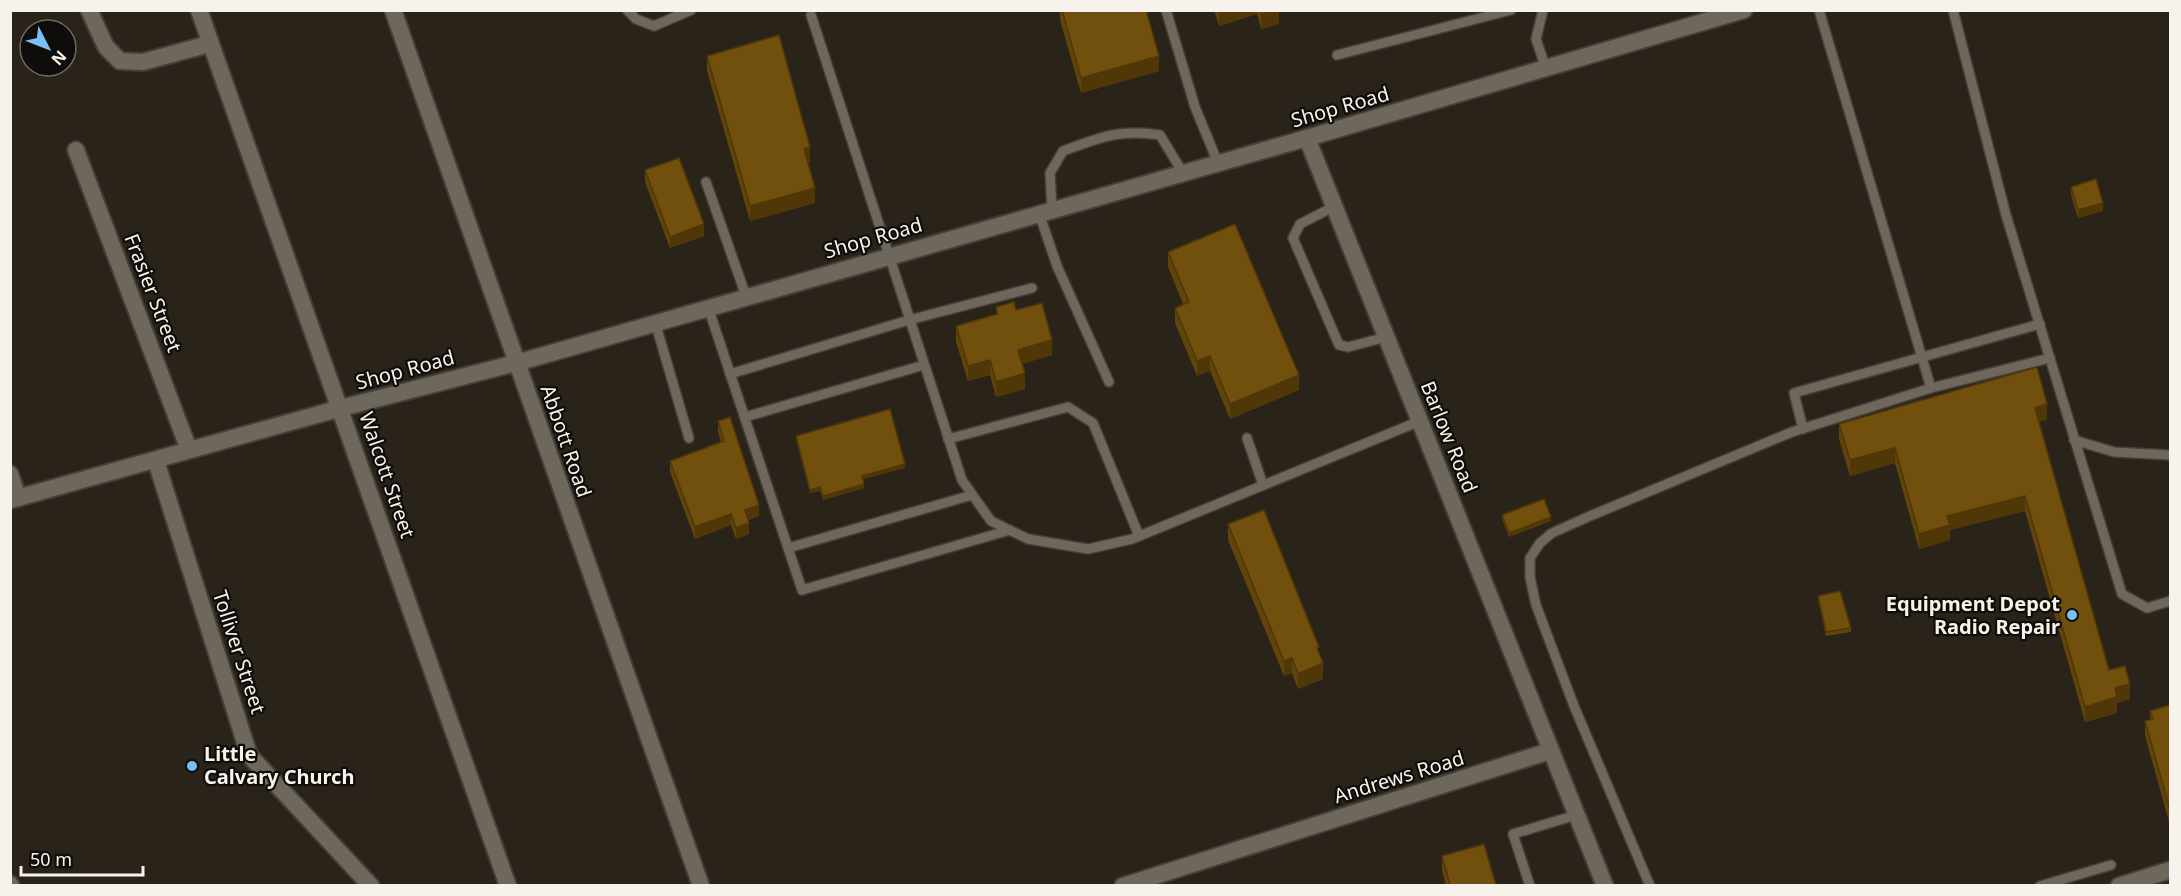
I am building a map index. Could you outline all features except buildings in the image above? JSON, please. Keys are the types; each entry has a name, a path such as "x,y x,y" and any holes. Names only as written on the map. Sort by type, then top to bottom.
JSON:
{"street":[{"path":"88,10 106,47 120,61 143,62 209,44"},
{"name":"Walcott Street","path":"199,10 209,44 341,408 508,885"},
{"name":"Abbott Road","path":"393,10 701,885"},
{"name":"Shop Road","path":"14,499 341,408 516,363 888,255 1308,138 1744,10"},
{"name":"Barlow Road","path":"1308,138 1550,751"},
{"name":"Frasier Street","path":"76,150 189,450"},
{"name":"Tolliver Street","path":"156,461 249,755 371,885"},
{"path":"10,474 14,499"},
{"path":"1550,751 1605,885"},
{"name":"Andrews Road","path":"1123,885 1550,751"},
{"path":"2119,885 2170,870"}],"lane":[{"path":"627,10 636,19 654,26 691,10"},
{"path":"1166,10 1195,107 1218,163"},
{"path":"1337,55 1511,10"},
{"path":"1543,10 1536,39 1546,69"},
{"path":"1819,10 1931,388"},
{"path":"1953,10 2006,215 2122,594 2146,608 2170,601"},
{"path":"811,15 962,480 991,521 1028,539 1088,549 1139,536 1420,421"},
{"path":"1109,382 1057,266 1046,211 1050,173 1063,151 1109,134 1140,132 1160,135 1183,173"},
{"path":"706,183 746,296"},
{"path":"1335,206 1300,224 1293,238 1339,345 1348,347 1386,337"},
{"path":"730,374 909,320 1032,288"},
{"path":"708,307 802,590 1010,530"},
{"path":"655,322 689,438"},
{"path":"1803,429 1794,393 2040,324"},
{"path":"1650,885 1574,706 1536,605 1530,578 1530,558 1540,543 1552,533 1803,429 1931,388 2050,358"},
{"path":"745,417 924,365"},
{"path":"948,439 1068,407 1093,423 1139,536"},
{"path":"1248,438 1263,485"},
{"path":"2074,440 2114,452 2170,455"},
{"path":"788,548 972,495"},
{"path":"1530,885 1513,834 1576,815"},
{"path":"2040,885 2111,865"}],"place":[{"name":"Equipment Depot Radio Repair","path":"2072,615"},
{"name":"Little Calvary Church","path":"192,766"}]}
